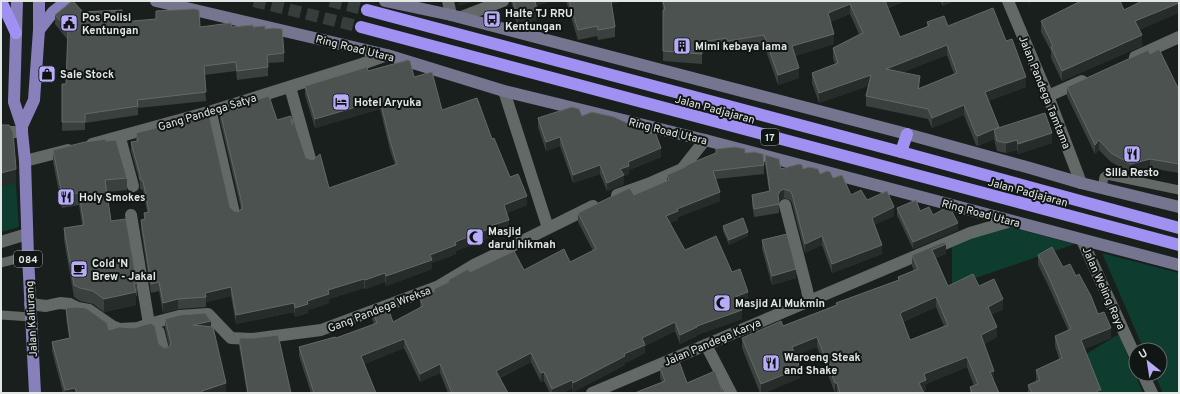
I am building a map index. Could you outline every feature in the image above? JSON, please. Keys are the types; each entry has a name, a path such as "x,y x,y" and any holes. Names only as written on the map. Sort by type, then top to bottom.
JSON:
{"highway":[{"path":"1,1 16,33"},
{"name":"Jalan Padjajaran","path":"367,10 901,152 1179,228"},
{"name":"Jalan Padjajaran","path":"361,27 1179,245"},
{"path":"901,152 907,134"}],"main road":[{"name":"Jalan Kaliurang","path":"17,1 14,102 22,129 35,393"},
{"name":"Jalan Kaliurang","path":"22,129 34,100 39,30 39,1"},
{"path":"39,30 53,12 66,1"}],"street":[{"name":"Ring Road Utara","path":"156,1 387,55 504,91 705,140 1179,265"},
{"path":"385,1 456,16 907,134 1081,183 1179,207"},
{"path":"448,1 456,16"},
{"path":"456,16 503,1"},
{"name":"Jalan Pandega Tamtama","path":"1008,1 1048,96 1081,183"},
{"path":"1123,62 1179,37"},
{"name":"Gang Pandega Satya","path":"24,161 120,138 290,87 387,55"},
{"path":"1048,96 1096,74"},
{"path":"290,87 311,162"},
{"path":"504,91 548,228"},
{"path":"1,132 22,129"},
{"path":"120,138 133,186"},
{"name":"Gang Pandega Wreksa","path":"30,304 46,306 60,303 70,304 78,308 89,310 112,326 120,329 138,328 179,316 208,314 231,338 252,339 321,330 439,286 474,265 605,200 622,192 648,184 682,169 705,140"},
{"path":"785,205 809,301"},
{"path":"131,215 150,324"},
{"name":"Jalan Pandega Karya","path":"592,393 970,233 1011,221"},
{"path":"1,242 27,234"},
{"name":"Jalan Weling Raya","path":"1082,240 1129,342"},
{"path":"706,345 731,393"},
{"path":"1147,382 1152,393"}],"lane":[{"path":"212,111 236,215"},
{"path":"1102,188 1104,177 1107,175 1179,190"},
{"path":"1,263 28,256"},
{"path":"1,315 31,317"},
{"path":"150,324 160,331 165,351"}],"green space":[{"path":"1,137 13,146 19,227 1,232"},
{"path":"1002,225 1075,244 952,286 952,247"},
{"path":"1102,253 1179,273 1179,393 1163,393 1158,382 1168,382 1168,342 1141,342"},
{"path":"1119,334 1128,356 1128,382 1139,382 1143,393 1098,393 1083,356"}],"building":[{"path":"72,1 83,12 122,10 122,22 156,19 156,11 194,9 199,10 200,27 231,23 232,27 253,25 253,27 265,26 265,29 282,29 284,53 267,55 268,67 237,71 236,62 204,66 206,92 137,100 138,106 85,114 85,122 62,122 62,84 66,84 68,30 55,15"},
{"path":"513,1 535,1 537,10 518,15"},
{"path":"569,1 611,1 615,27 598,30 597,26 578,30"},
{"path":"663,1 885,1 900,37 929,26 927,22 944,16 948,26 993,8 1006,41 1012,39 1026,77 985,92 999,127 995,129 1045,113 1052,133 1018,144 1017,140 1006,143 997,141 994,129 978,136 976,135 964,105 932,118 928,109 866,96 871,75 819,93 812,73 838,63 833,48 863,33 850,4 828,13 834,34 792,46 799,68 778,75 764,35 728,41 727,38 701,42 702,54 663,51 663,10 665,10","holes":["947,45 957,73 918,89 920,76 886,69"]},
{"path":"1081,1 1120,1 1124,10 1142,1 1179,1 1179,3 1135,21 1142,35 1062,71 1051,47 1053,46 1041,21"},
{"path":"1159,49 1179,90 1179,164 1150,159 1131,164 1111,153 1099,140 1095,145 1067,87 1148,50 1150,54"},
{"path":"408,60 410,61 414,77 432,72 442,110 477,98 492,139 494,138 510,177 518,174 527,196 504,205 509,220 490,226 491,228 455,242 456,245 430,255 432,260 386,276 385,273 328,290 329,294 307,301 308,304 295,308 294,303 236,315 231,287 205,293 206,297 178,299 163,303 159,282 151,284 141,220 145,219 144,213 149,212 143,181 140,179 131,142 138,141 136,133 209,114 230,207 234,211 238,212 242,208 242,204 220,111 234,108 234,105 269,96 277,120 291,116 292,125 293,118 306,158 313,160 320,154 329,188 397,164 380,100 315,119 305,86 367,67 368,71"},
{"path":"572,107 579,109 582,116 592,112 614,117 650,134 655,132 661,148 628,162 629,166 620,169 624,175 607,183 600,165 573,175 560,137 546,142 538,118"},
{"path":"1,125 9,125 13,132 16,169 1,173"},
{"path":"106,139 106,141 116,140 127,178 105,180 111,221 126,219 137,283 134,284 136,292 104,299 93,291 74,285 64,228 84,225 79,193 62,195 53,150 85,142"},
{"path":"735,147 745,149 745,153 754,152 763,154 764,165 713,171 720,192 677,209 678,211 666,216 685,250 716,236 732,272 740,269 748,292 737,296 742,310 697,326 680,335 675,322 642,338 645,345 624,354 625,356 573,383 572,380 552,389 544,372 541,373 531,353 496,371 508,393 452,393 440,364 420,374 404,339 361,356 376,393 314,393 299,347 335,337 336,338 377,323 372,310 387,305 393,322 423,306 420,299 435,291 434,289 449,282 448,280 468,269 470,272 514,251 524,270 564,249 570,262 596,249 578,213 630,188 634,195 669,180 667,175 716,153 716,149"},
{"path":"765,155 779,159 781,169 799,164 802,165 803,169 809,167 818,169 820,174 827,171 830,172 833,178 842,175 851,195 861,190 867,200 887,191 894,207 872,218 882,245 832,264 822,236 805,244 790,191 784,189 780,191 778,195 779,204 754,209 752,195 770,191"},
{"path":"916,200 920,211 929,207 933,215 949,206 958,223 913,242 897,208"},
{"path":"743,218 748,232 729,240 723,226"},
{"path":"787,234 796,269 772,276 762,240"},
{"path":"944,242 946,244 932,250 948,286 973,274 979,286 994,279 1003,299 988,307 997,327 981,335 994,371 990,372 999,393 972,393 970,387 978,384 967,357 924,374 926,380 919,383 924,393 840,393 817,337 792,347 800,368 761,384 742,338 781,321 783,326 837,305 836,303 899,280 898,277 918,269 912,255","holes":["936,297 948,325 910,340 900,313"]},
{"path":"1052,247 1063,267 1070,264 1076,276 1079,274 1091,296 1098,314 1104,312 1111,328 1081,340 1101,390 1097,391 1098,393 1032,393 1028,385 1040,380 1036,370 1062,358 1055,336 1071,329 1038,255"},
{"path":"66,308 86,308 107,323 109,330 119,327 134,328 151,323 155,326 159,344 164,348 169,347 171,343 165,319 180,315 205,313 211,321 193,325 213,327 226,383 202,391 203,393 77,393 75,388 65,390 52,342 70,338"},
{"path":"278,335 291,393 248,393 239,338"},
{"path":"679,361 687,383 715,371 723,393 637,393 665,381 660,368"}],"tunnel":[{"path":"254,1 361,27"},
{"path":"330,1 367,10"}],"place":[{"name":"Halte TJ RRU Kentungan","path":"492,19"},
{"name":"Pos Polisi Kentungan","path":"69,23"},
{"name":"Mimi kebaya lama","path":"682,46"},
{"name":"Sale Stock","path":"47,74"},
{"name":"Hotel Aryuka","path":"341,102"},
{"name":"Silla Resto","path":"1132,154"},
{"name":"Holy Smokes","path":"66,197"},
{"name":"Masjid darul hikmah","path":"475,237"},
{"name":"Cold 'N Brew - Jakal","path":"79,269"},
{"name":"Masjid Al Mukmin","path":"722,303"},
{"name":"Waroeng Steak and Shake","path":"771,363"}]}
